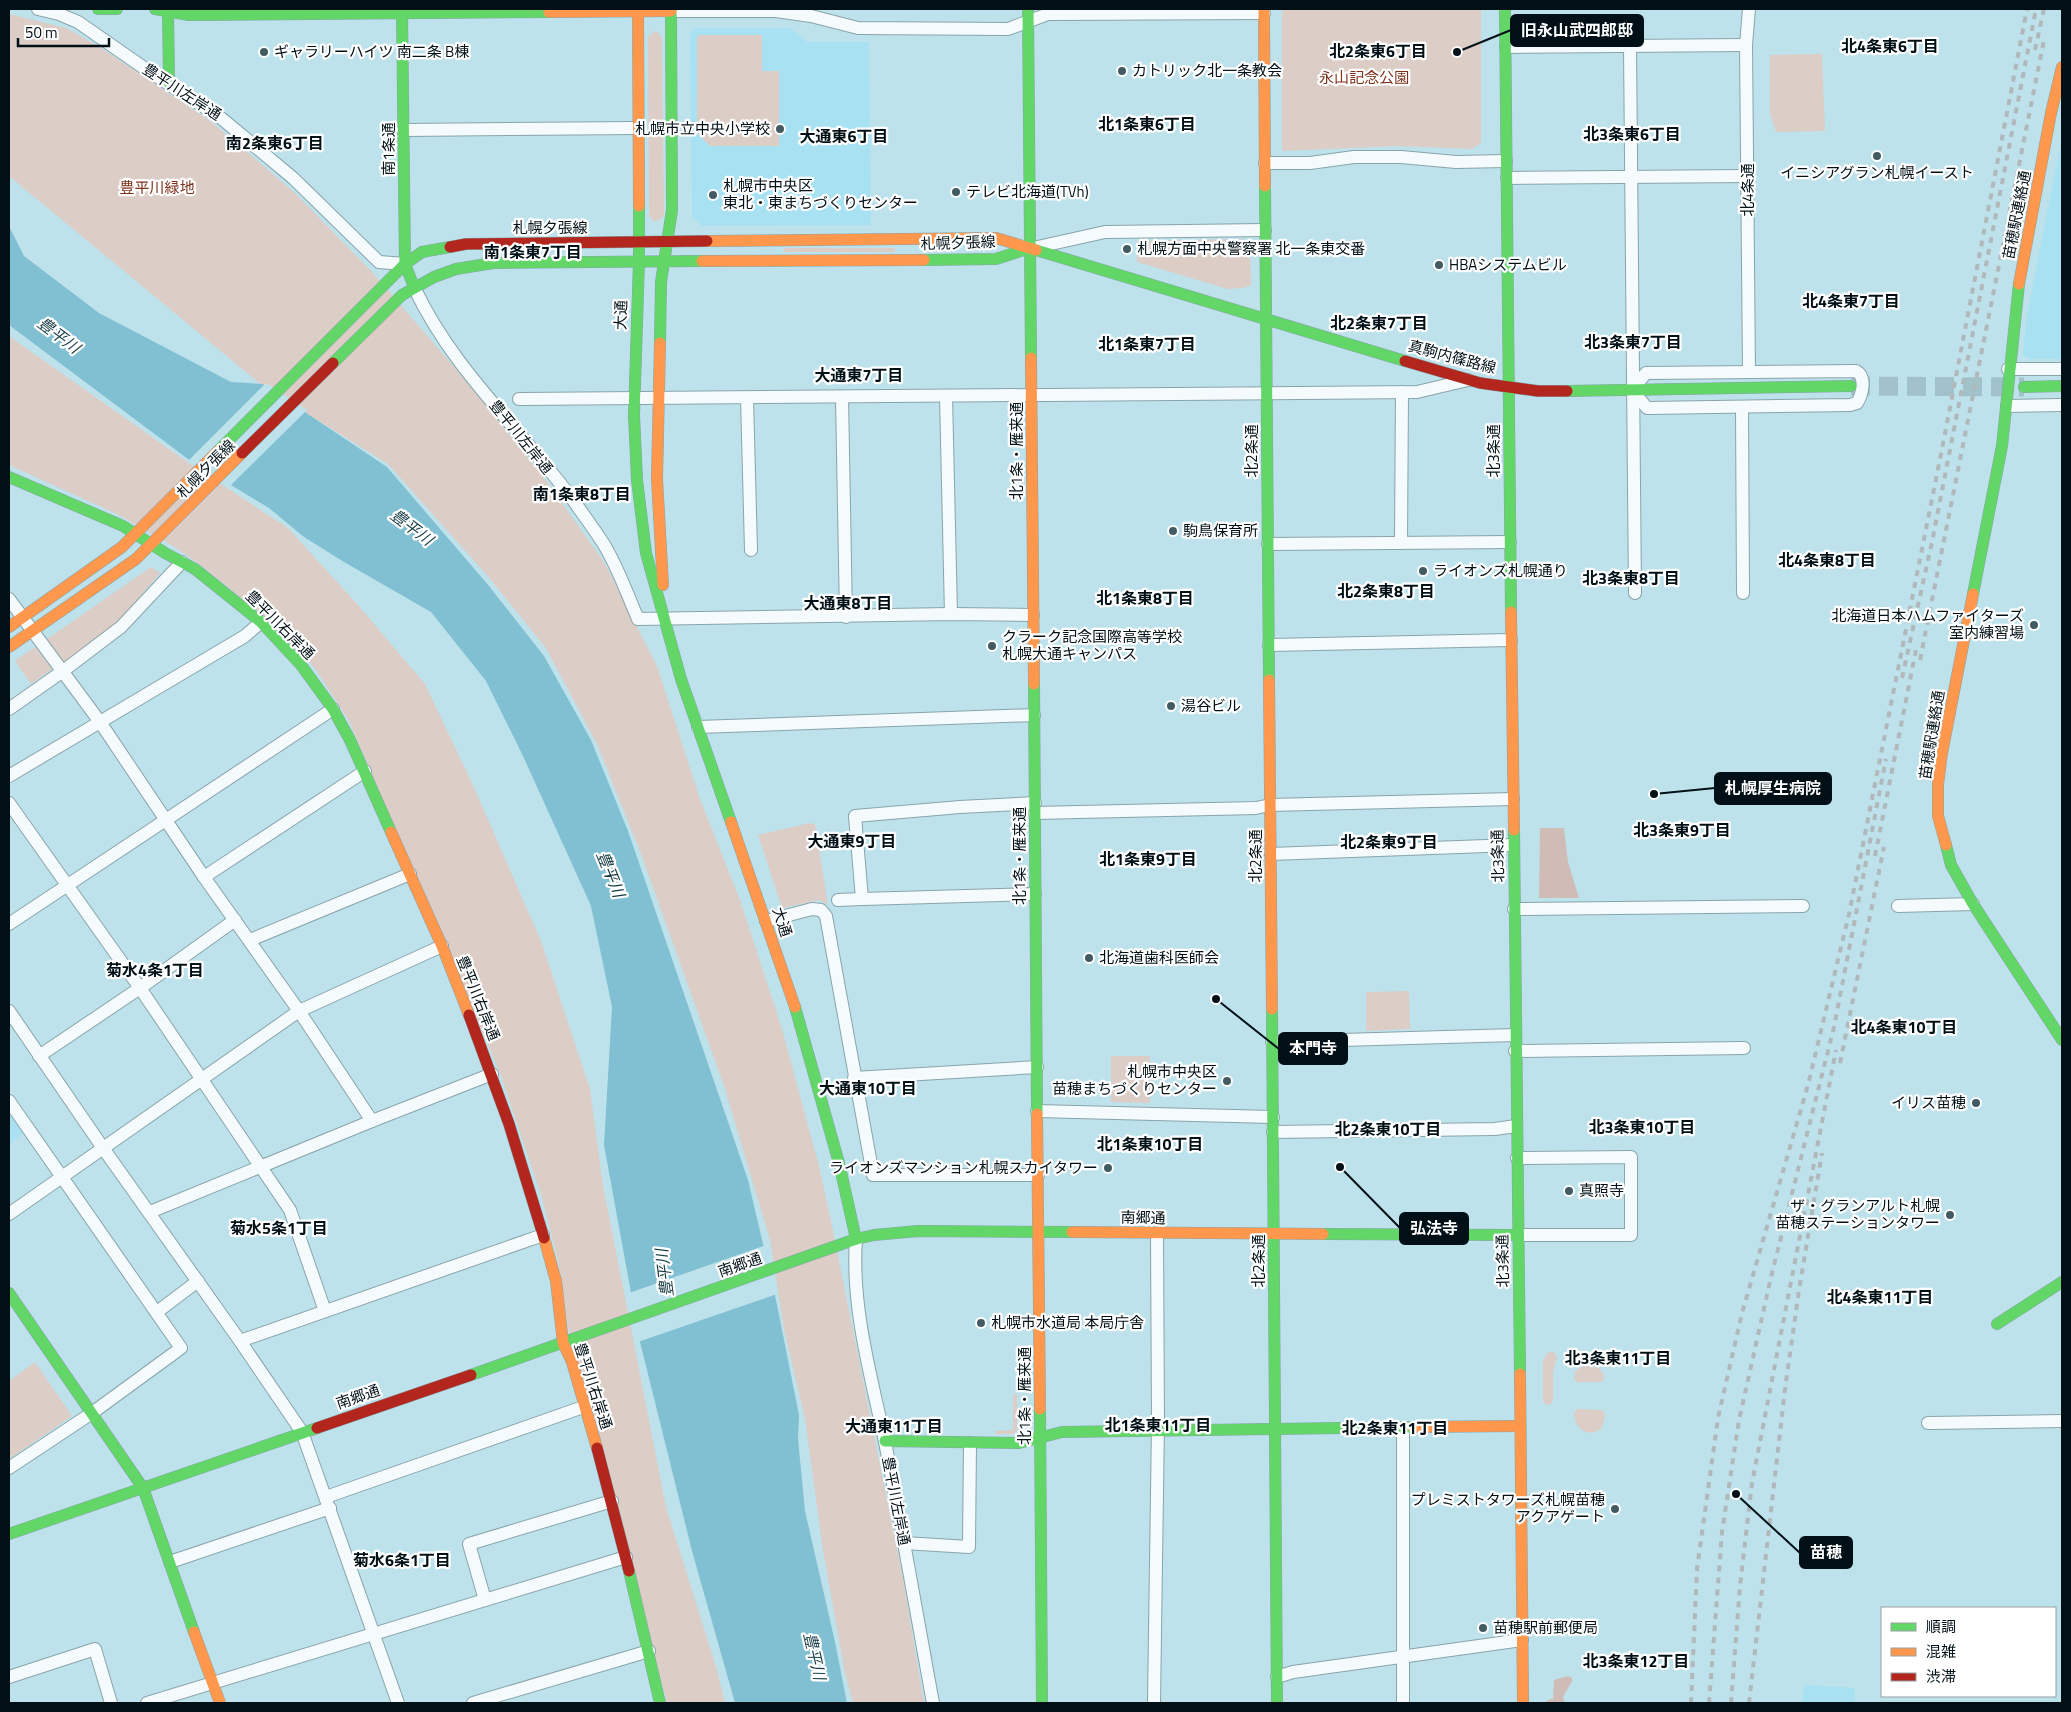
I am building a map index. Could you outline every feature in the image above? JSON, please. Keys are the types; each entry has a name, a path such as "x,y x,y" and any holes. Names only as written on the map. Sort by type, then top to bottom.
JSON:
{"main road":[{"path":"98,9 117,9"},
{"path":"155,9 189,15 402,11 671,10"},
{"name":"北1条・雁来通","path":"1028,9 1042,1703"},
{"name":"北3条通","path":"1505,9 1523,1703"},
{"path":"168,10 169,83"},
{"name":"大通","path":"638,10 639,261 634,398 637,480 646,553 681,679 766,921 818,1084 839,1163 856,1239"},
{"name":"大通","path":"665,618 656,478 661,282 672,210 671,10"},
{"name":"南1条通","path":"402,11 406,264 414,287"},
{"name":"北2条通","path":"1264,11 1277,1703"},
{"name":"苗穂駅連絡通","path":"2062,68 2051,113 2017,295 2008,369 2002,446 1942,753 1938,784 1938,816 1943,842 1951,865 1973,904 2062,1040"},
{"name":"札幌夕張線","path":"9,627 122,547 406,264 422,252 466,244 996,238 1030,248"},
{"name":"札幌夕張線","path":"9,647 136,559 402,295 443,272 475,264 996,259 1030,248"},
{"name":"真駒内篠路線","path":"1030,248 1470,380 1508,387 1538,391 1851,386"},
{"path":"2024,387 2062,386"},
{"name":"豊平川右岸通","path":"9,477 123,526 195,569 261,622 301,665 333,709 365,771 442,946 492,1074 556,1281 563,1343 572,1362 586,1406 612,1501 660,1703"},
{"name":"南郷通","path":"9,1534 563,1343 856,1239 874,1235 918,1231 1517,1235"},
{"path":"1997,1324 2062,1282"},
{"path":"9,1293 143,1488 220,1703"},
{"path":"885,1441 1019,1443 1062,1432 1519,1426"}],"street":[{"name":"豊平川左岸通","path":"38,9 59,14 78,22 221,118 293,178 379,262 406,264"},
{"name":"北4条通","path":"1749,9 1746,45 1749,372"},
{"path":"671,10 776,10 811,16 858,28 1008,29 1048,14 1264,11"},
{"path":"1506,47 1746,45"},
{"path":"1630,46 1635,593"},
{"path":"403,130 638,128"},
{"path":"1265,164 1310,163 1354,156 1401,157 1456,162 1506,161"},
{"path":"1507,178 1748,176"},
{"path":"1030,248 1106,232 1266,230"},
{"name":"豊平川左岸通","path":"414,287 450,350 571,498 603,544 618,572 638,619 665,618"},
{"path":"2008,369 2062,369"},
{"path":"1856,372 1861,374 1863,378 1860,398 1857,403 1850,405 1647,408 1632,390 1646,373 1856,372"},
{"path":"519,399 1417,392 1470,380"},
{"path":"1401,543 1402,392"},
{"path":"946,396 951,614"},
{"path":"842,397 846,617"},
{"path":"748,398 750,550"},
{"path":"2006,406 2062,405"},
{"path":"1742,407 1743,593"},
{"path":"1268,544 1510,542"},
{"path":"9,709 63,671 120,627 182,562"},
{"path":"9,599 100,722 165,821 299,1011 372,1121"},
{"path":"665,618 846,617 951,614 1033,615"},
{"path":"9,776 245,636 261,622"},
{"path":"1269,645 1511,640"},
{"path":"9,924 333,709"},
{"path":"698,727 1034,714"},
{"path":"204,877 365,771"},
{"path":"862,899 855,816 960,807 1256,808 1270,805 1512,799"},
{"path":"9,802 140,988 290,1210 325,1311"},
{"path":"1271,854 1513,845"},
{"path":"250,940 410,874"},
{"path":"838,900 1036,894"},
{"path":"1898,906 1973,904"},
{"path":"1514,909 1803,906"},
{"path":"766,921 812,909 821,910 826,916 873,1175 1038,1174"},
{"path":"39,1056 140,988 235,920"},
{"path":"9,1214 299,1011 442,946"},
{"path":"9,1012 240,1340 302,1432 398,1703"},
{"path":"1272,1042 1515,1035"},
{"path":"1516,1051 1744,1048"},
{"path":"854,1078 1037,1068"},
{"path":"150,1212 492,1074"},
{"path":"9,1101 181,1348 92,1413 9,1468"},
{"path":"1038,1111 1273,1118"},
{"path":"1273,1132 1495,1129 1516,1126"},
{"path":"1517,1158 1631,1156 1632,1235 1517,1235"},
{"path":"1154,1703 1158,1430 1157,1234"},
{"path":"240,1340 543,1235"},
{"name":"豊平川左岸通","path":"856,1239 854,1264 856,1302 885,1441 933,1703"},
{"path":"157,1312 198,1281"},
{"path":"170,1562 586,1406"},
{"path":"1928,1423 2062,1421"},
{"path":"1403,1428 1403,1703"},
{"path":"904,1543 968,1548 970,1443"},
{"path":"485,1600 469,1544 612,1501"},
{"path":"147,1703 626,1557"},
{"path":"1277,1677 1293,1672 1522,1640"},
{"path":"9,1677 94,1649 111,1703"},
{"path":"473,1703 648,1651"}],"shaded area":[{"name":"札幌市立中央小学校","path":"696,28 790,28 807,42 869,42 871,225 702,226 692,216 690,34"},
{"path":"2062,137 2062,359 2029,359 2023,354 2026,321"},
{"path":"1540,828 1564,828 1568,862 1579,898 1539,898"},
{"path":"9,1114 23,1134 9,1144"},
{"path":"1568,1676 1572,1678 1572,1681 1563,1697 1565,1703 1544,1703 1553,1699 1554,1680"},
{"path":"1804,1685 1855,1688 1854,1703 1802,1703"}],"green space":[{"name":"永山記念公園","path":"1282,9 1481,9 1481,143 1472,149 1399,146 1282,151"},
{"name":"豊平川緑地","path":"9,14 66,28 98,46 209,120 294,192 373,273 455,368 545,479 604,562 657,666 699,796 741,903 782,1029 819,1166 831,1221 903,1579 924,1703 853,1703 845,1673 823,1551 805,1419 784,1329 770,1240 724,1086 641,854 597,744 546,648 486,574 388,464 263,386 9,176"},
{"path":"655,31 662,38 664,216 657,221 653,221 649,215 648,37"},
{"path":"699,35 762,35 762,71 779,71 779,146 710,146 697,133 697,38"},
{"path":"1822,54 1825,131 1776,132 1770,114 1770,55"},
{"path":"1241,239 1250,242 1251,285 1243,288 1228,289 1137,262 1137,241"},
{"path":"784,248 895,248 895,252 783,252"},
{"path":"9,336 183,459 288,528 358,605 425,684 472,783 541,941 590,1089 603,1185 666,1507 717,1670 725,1703 667,1703 565,1314 559,1264 541,1195 500,1073 349,721 314,667 265,617 199,564 176,548 119,515 9,465"},
{"path":"151,567 160,573 119,621 64,662 47,639"},
{"path":"35,647 52,669 31,684 15,661"},
{"path":"810,823 815,824 828,905 819,900 782,908 758,835"},
{"path":"1409,991 1410,1029 1366,1031 1366,992"},
{"path":"1111,1056 1150,1056 1150,1103 1111,1102"},
{"path":"1549,1352 1554,1352 1557,1357 1553,1372 1553,1400 1551,1404 1547,1405 1543,1401 1543,1360"},
{"path":"35,1362 72,1416 9,1459 9,1381"},
{"path":"1584,1366 1599,1368 1604,1375 1604,1380 1601,1382 1576,1382 1574,1378 1576,1370"},
{"path":"1013,1394 1017,1394 1017,1431 1013,1434 995,1434 995,1431 1013,1430"},
{"path":"1577,1409 1602,1410 1605,1415 1602,1428 1592,1433 1583,1431 1575,1419 1574,1413"}],"water":[{"name":"豊平川","path":"9,226 24,256 99,313 231,382 263,384 387,467 489,586 544,656 591,740 628,831 748,1180 775,1295 799,1415 798,1439 805,1511 847,1703 735,1703 692,1551 640,1342 604,1145 612,1007 591,906 523,756 486,681 431,612 304,537 269,508 188,459 9,325"}],"pier":[{"path":"266,383 307,410 229,487 187,462"},
{"path":"766,1245 777,1294 638,1342 629,1293"}],"tunnel":[{"path":"1851,386 2024,387"}],"railway":[{"path":"1691,1703 1697,1569 1718,1418 1742,1313 1808,1085 1849,914 2027,9"},
{"path":"1902,678 1932,542 2036,9"},
{"path":"2035,50 2044,9"},
{"path":"1920,660 2044,40"},
{"path":"1875,856 1916,650"},
{"path":"1709,1703 1722,1532 1739,1420 1771,1277 1834,1027 1886,759"},
{"path":"1840,1063 1884,847"},
{"path":"1731,1703 1740,1586 1752,1483 1836,1050"},
{"path":"1749,1703 1785,1389 1799,1290 1822,1153"}],"traffic: fast":[{"path":"98,9 117,9"},
{"path":"155,9 189,15 549,12"},
{"path":"168,9 169,83"},
{"path":"402,9 405,264 414,287"},
{"path":"660,343 661,282 672,210 671,9"},
{"path":"1028,9 1031,358"},
{"path":"1505,9 1511,612"},
{"path":"1265,186 1269,680"},
{"path":"639,206 634,415 637,480 646,553 681,679 731,822"},
{"path":"218,451 405,264 422,252 450,247"},
{"path":"924,260 996,259 1030,248"},
{"path":"1036,250 1405,361"},
{"path":"333,363 402,295 434,277 456,269 493,263 702,261"},
{"path":"1973,594 2002,446 2019,284"},
{"path":"1567,391 1851,386"},
{"path":"2024,387 2062,386"},
{"path":"9,477 123,526 165,553 195,569 261,622 301,665 333,709 350,740 391,832"},
{"path":"1034,684 1037,1114"},
{"path":"1514,830 1520,1374"},
{"path":"1946,845 1951,865 1973,904 2062,1040"},
{"path":"795,1007 839,1163 856,1239"},
{"path":"1272,1009 1277,1703"},
{"path":"471,1375 856,1239 874,1235 918,1231 1072,1232"},
{"path":"1323,1234 1517,1235"},
{"path":"1997,1324 2062,1282"},
{"path":"9,1293 143,1488 194,1632"},
{"path":"1040,1409 1042,1703"},
{"path":"885,1441 1019,1443 1062,1432 1413,1427"},
{"path":"9,1534 317,1428"},
{"path":"629,1571 660,1703"}],"traffic: slow":[{"path":"638,9 639,206"},
{"path":"1264,9 1265,186"},
{"path":"549,12 671,11"},
{"path":"2019,284 2051,113 2062,67"},
{"path":"707,241 996,238 1036,250"},
{"path":"702,261 924,260"},
{"path":"660,343 657,479 663,585"},
{"path":"1031,358 1034,684"},
{"path":"9,627 122,547 218,451"},
{"path":"9,647 136,559 242,453"},
{"path":"1946,845 1938,816 1938,784 1942,753 1973,594"},
{"path":"1511,612 1514,830"},
{"path":"1269,680 1272,1009"},
{"path":"731,822 795,1007"},
{"path":"391,832 442,946 469,1015"},
{"path":"1037,1114 1040,1409"},
{"path":"1072,1232 1323,1234"},
{"path":"544,1238 556,1281 563,1343 572,1362 597,1448"},
{"path":"1520,1374 1523,1703"},
{"path":"1413,1427 1519,1426"},
{"path":"194,1632 220,1703"}],"traffic: jam":[{"path":"450,247 466,244 707,241"},
{"path":"1405,361 1480,383 1538,391 1567,391"},
{"path":"242,453 333,363"},
{"path":"469,1015 509,1124 544,1238"},
{"path":"317,1428 471,1375"},
{"path":"597,1448 629,1571"}],"place":[{"name":"ギャラリーハイツ 南二条 B棟","path":"264,52"},
{"name":"旧永山武四郎邸","path":"1457,52"},
{"name":"カトリック北一条教会","path":"1122,71"},
{"name":"札幌市立中央小学校","path":"780,129"},
{"name":"イニシアグラン札幌イースト","path":"1877,156"},
{"name":"テレビ北海道(TVh)","path":"956,192"},
{"name":"札幌市中央区 東北・東まちづくりセンター","path":"713,195"},
{"name":"札幌方面中央警察署 北一条東交番","path":"1127,249"},
{"name":"HBAシステムビル","path":"1439,265"},
{"name":"駒鳥保育所","path":"1173,531"},
{"name":"ライオンズ札幌通り","path":"1423,571"},
{"name":"北海道日本ハムファイターズ 室内練習場","path":"2034,625"},
{"name":"クラーク記念国際高等学校 札幌大通キャンパス","path":"992,646"},
{"name":"湯谷ビル","path":"1171,706"},
{"name":"札幌厚生病院","path":"1654,794"},
{"name":"北海道歯科医師会","path":"1089,958"},
{"name":"本門寺","path":"1216,999"},
{"name":"札幌市中央区 苗穂まちづくりセンター","path":"1227,1081"},
{"name":"イリス苗穂","path":"1976,1103"},
{"name":"弘法寺","path":"1340,1167"},
{"name":"ライオンズマンション札幌スカイタワー","path":"1108,1168"},
{"name":"真照寺","path":"1569,1191"},
{"name":"ザ・グランアルト札幌 苗穂ステーションタワー","path":"1950,1215"},
{"name":"札幌市水道局 本局庁舎","path":"981,1323"},
{"name":"苗穂","path":"1736,1494"},
{"name":"プレミストタワーズ札幌苗穂 アクアゲート","path":"1615,1509"},
{"name":"苗穂駅前郵便局","path":"1483,1628"}],"district":[{"name":"北4条東6丁目","path":"1890,46"},
{"name":"北2条東6丁目","path":"1378,51"},
{"name":"北1条東6丁目","path":"1147,124"},
{"name":"北3条東6丁目","path":"1632,134"},
{"name":"大通東6丁目","path":"844,136"},
{"name":"南2条東6丁目","path":"275,143"},
{"name":"南1条東7丁目","path":"533,252"},
{"name":"北4条東7丁目","path":"1851,301"},
{"name":"北2条東7丁目","path":"1379,323"},
{"name":"北3条東7丁目","path":"1633,342"},
{"name":"北1条東7丁目","path":"1147,344"},
{"name":"大通東7丁目","path":"859,375"},
{"name":"南1条東8丁目","path":"582,494"},
{"name":"北4条東8丁目","path":"1827,560"},
{"name":"北3条東8丁目","path":"1631,578"},
{"name":"北2条東8丁目","path":"1386,591"},
{"name":"北1条東8丁目","path":"1145,598"},
{"name":"大通東8丁目","path":"848,603"},
{"name":"北3条東9丁目","path":"1682,830"},
{"name":"大通東9丁目","path":"852,841"},
{"name":"北2条東9丁目","path":"1389,842"},
{"name":"北1条東9丁目","path":"1148,859"},
{"name":"菊水4条1丁目","path":"155,970"},
{"name":"北4条東10丁目","path":"1904,1027"},
{"name":"大通東10丁目","path":"868,1088"},
{"name":"北3条東10丁目","path":"1642,1127"},
{"name":"北2条東10丁目","path":"1388,1129"},
{"name":"北1条東10丁目","path":"1150,1144"},
{"name":"菊水5条1丁目","path":"279,1228"},
{"name":"北4条東11丁目","path":"1880,1297"},
{"name":"北3条東11丁目","path":"1618,1358"},
{"name":"北1条東11丁目","path":"1158,1425"},
{"name":"大通東11丁目","path":"894,1426"},
{"name":"北2条東11丁目","path":"1395,1428"},
{"name":"菊水6条1丁目","path":"402,1560"},
{"name":"北3条東12丁目","path":"1636,1661"}]}
